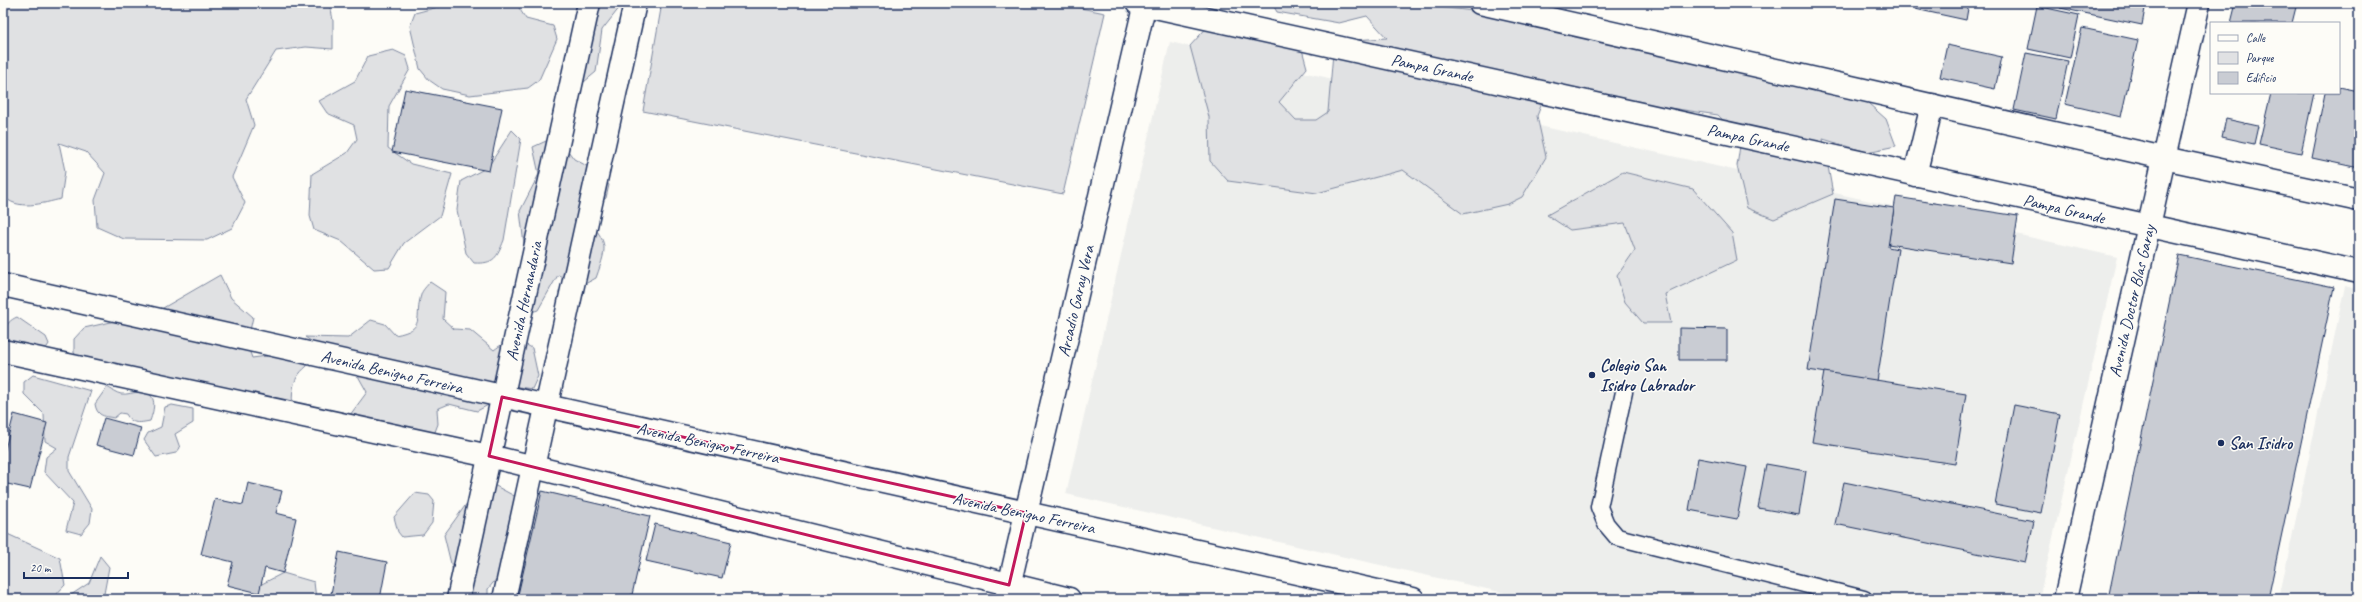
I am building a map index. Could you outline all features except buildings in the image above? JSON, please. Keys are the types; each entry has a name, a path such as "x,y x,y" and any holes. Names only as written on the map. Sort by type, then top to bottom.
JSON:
{"street":[{"name":"Avenida Hernandaria","path":"458,599 589,3"},
{"path":"504,599 635,3"},
{"path":"1480,3 2164,158 2359,200"},
{"name":"Avenida Doctor Blas Garay","path":"2066,599 2199,3"},
{"name":"Pampa Grande","path":"1142,4 1916,176 2359,272"},
{"name":"Arcadio Garay Vera","path":"1008,592 1142,4"},
{"path":"1916,176 1932,105"},
{"name":"Avenida Benigno Ferreira","path":"3,285 1413,599"},
{"path":"3,351 489,456 1008,592 1069,599"}],"lane":[{"path":"1624,392 1599,507 1606,524 1617,537 1864,599"}],"highlighted area":[{"path":"502,397 1026,513 1009,585 489,456"}],"shaded area":[{"name":"Colegio San Isidro Labrador","path":"1170,42 2117,257 2039,599 1531,599 1066,494"},
{"path":"2345,286 2359,290 2359,599 2279,599"}],"green space":[{"path":"3,3 330,3 333,21 333,49 306,47 276,51 246,99 254,125 232,177 245,203 232,228 207,240 124,239 97,227 95,200 105,173 86,152 59,143 65,171 61,199 39,204 23,205 9,200 3,195"},
{"path":"453,3 521,3 519,8 526,19 553,26 557,39 539,80 528,88 470,95 442,89 429,80 420,69 410,26 415,13"},
{"path":"540,3 565,3 556,6 542,6"},
{"path":"582,3 619,3 620,7 602,30 596,72 584,82 569,83 562,69 577,47"},
{"path":"662,3 1056,3 1105,13 1063,194 643,111"},
{"path":"1272,3 1403,3 1562,21 1833,72 1886,119 1896,146 1867,152 1823,139 1833,194 1774,219 1747,208 1737,166 1741,139 1718,115 1547,90 1537,116 1546,157 1522,197 1508,204 1463,214 1403,170 1317,193 1228,181 1210,161 1209,117 1190,46 1210,24 1300,42 1307,68 1279,102 1296,120 1316,120 1328,112 1334,41 1387,38 1367,16 1339,23 1277,12"},
{"path":"393,50 406,56 410,69 389,106 388,148 411,164 452,174 440,216 404,243 389,268 374,269 341,241 314,230 310,216 312,174 347,153 357,139 354,125 327,113 319,101 355,81 368,56"},
{"path":"512,130 521,139 504,240 494,259 481,263 474,263 466,253 457,210 461,181 488,167"},
{"path":"557,136 574,159 600,173 609,185 606,198 584,214 604,244 603,257 596,278 583,285 558,275 538,310 525,314 525,253 520,211 539,174 533,147"},
{"path":"1623,172 1693,189 1732,233 1737,260 1665,294 1671,323 1643,323 1625,302 1617,276 1635,250 1625,223 1570,230 1547,215"},
{"path":"220,275 231,298 253,317 247,344 252,358 267,356 278,347 305,352 307,366 297,377 293,388 292,416 104,381 74,353 74,339 84,328 156,312"},
{"path":"430,282 445,292 443,319 454,329 470,330 494,350 508,342 522,343 532,348 538,376 532,389 505,385 490,404 477,411 449,404 437,409 438,424 433,437 350,429 350,415 367,392 353,367 325,370 316,359 317,345 305,337 348,338 371,320 385,324 395,335 405,333 415,326 423,290"},
{"path":"17,317 46,337 49,344 45,350 6,347 5,333 7,325 12,319"},
{"path":"33,375 91,391 69,457 69,471 92,509 90,523 81,534 66,530 73,503 44,472 46,457 57,448 45,441 44,414 24,394 24,382"},
{"path":"107,387 121,394 140,392 150,395 153,398 154,407 150,421 133,422 126,414 120,413 114,418 101,415 97,411 95,404"},
{"path":"172,405 193,409 193,423 175,434 180,448 176,453 156,457 144,440 148,433 161,427 165,407"},
{"path":"494,485 518,498 507,566 488,589 488,599 453,599 454,576 444,535 470,499"},
{"path":"415,493 429,495 434,501 432,523 423,535 402,537 398,532 394,517"},
{"path":"3,532 60,558 65,585 52,599 3,599"},
{"path":"100,556 109,567 103,599 65,599 89,583"},
{"path":"283,573 314,582 316,599 255,599 258,586"}],"place":[{"name":"Colegio San Isidro Labrador","path":"1592,375"},
{"name":"San Isidro","path":"2221,443"}]}
